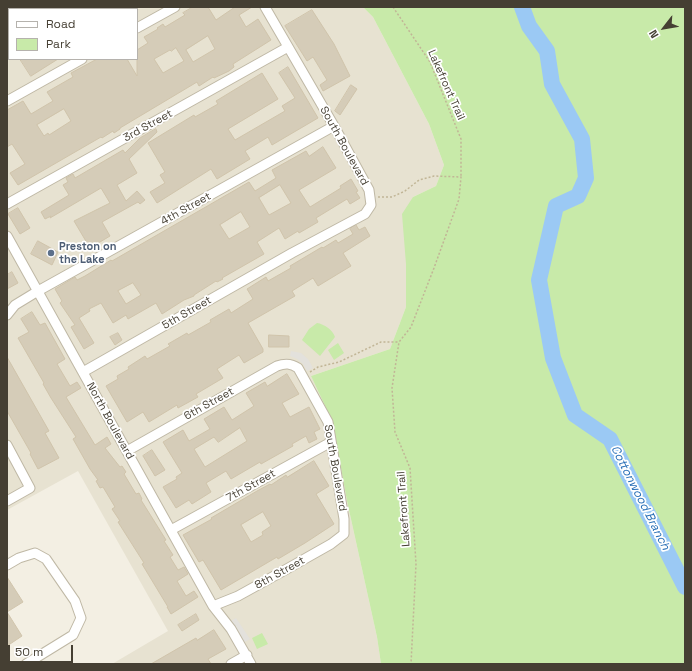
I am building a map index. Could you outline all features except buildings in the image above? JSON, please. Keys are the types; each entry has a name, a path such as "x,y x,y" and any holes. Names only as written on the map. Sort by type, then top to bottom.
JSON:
{"street":[{"path":"138,27 175,7"},
{"name":"South Boulevard","path":"265,7 369,190 371,205 365,214 292,253"},
{"name":"3rd Street","path":"7,204 288,47"},
{"path":"7,101 80,60"},
{"name":"4th Street","path":"7,315 15,305 38,291 334,126"},
{"name":"North Boulevard","path":"7,236 213,606 231,629 252,664"},
{"name":"5th Street","path":"83,372 292,253"},
{"name":"6th Street","path":"127,451 277,366 284,363 293,364"},
{"name":"South Boulevard","path":"293,364 298,368 303,376 328,422 344,519 344,534"},
{"name":"7th Street","path":"171,530 331,442"},
{"path":"7,445 30,488 7,502"},
{"name":"8th Street","path":"213,606 238,596 331,544 344,534"},
{"path":"7,565 19,558 35,553 46,559 75,601 82,618 73,635 26,664"},
{"path":"231,664 247,655"}],"path":[{"name":"Lakefront Trail","path":"393,7 430,62 462,139 459,199 411,327 399,342 392,388 395,432 410,468 416,564 411,664"},
{"path":"370,197 392,197 405,191 419,180 434,176 461,177"},
{"path":"303,376 318,367 339,362 381,342 399,342"}],"shaded area":[{"name":"Preston on the Lake","path":"7,7 363,7 373,17 429,124 444,165 436,186 413,197 406,264 406,307 390,349 311,376 326,408 337,446 347,501 377,637 381,664 112,664 168,631 78,471 7,510"},
{"path":"291,351 301,353 308,359 313,368 307,371 303,364 290,356"},
{"path":"236,618 250,639 241,644 229,622"}],"green space":[{"path":"363,7 685,7 685,664 381,664 377,637 347,501 337,446 326,408 311,376 390,349 406,307 406,264 402,214 413,197 436,186 444,165 429,124 373,17"},
{"path":"317,323 328,328 335,337 320,356 302,340 309,329"},
{"path":"338,343 344,353 334,360 328,350"},
{"path":"262,633 268,644 257,649 252,638"}],"waterway":[{"name":"Cottonwood Branch","path":"522,7 529,26 547,51 552,84 582,139 586,178 578,196 556,206 539,280 553,358 575,415 610,439 685,587"}],"place":[{"name":"Preston on the Lake","path":"51,253"}]}
